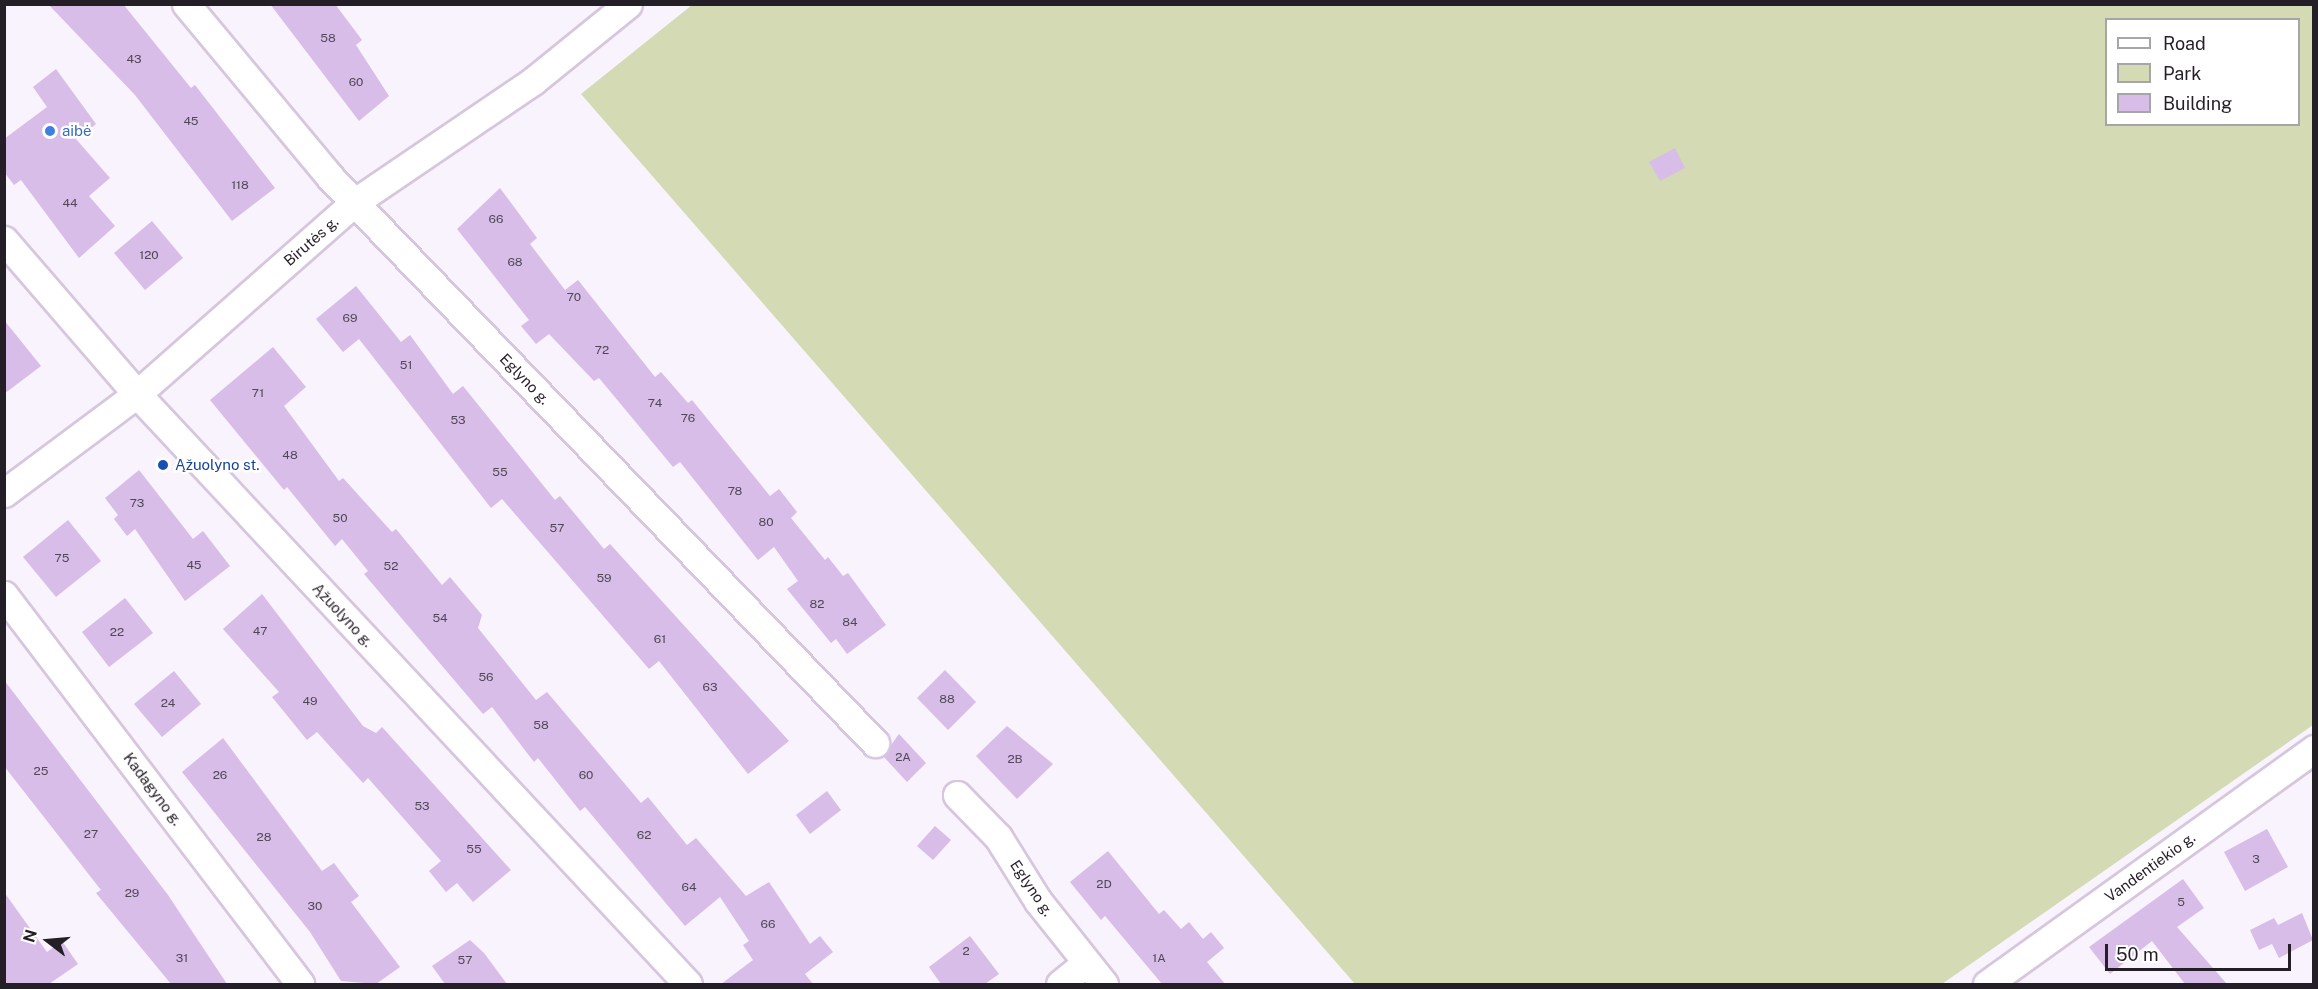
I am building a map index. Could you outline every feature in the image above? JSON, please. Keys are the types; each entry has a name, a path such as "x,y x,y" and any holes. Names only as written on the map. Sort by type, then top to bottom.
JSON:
{"street":[{"name":"Eglyno g.","path":"186,4 355,202 875,743"},
{"name":"Birutės g.","path":"4,493 137,394 355,202 533,81 628,4"},
{"name":"Ąžuolyno g.","path":"4,240 137,394 688,984"},
{"name":"Kadagyno g.","path":"4,595 300,984"},
{"name":"Vandentiekio g.","path":"1987,984 2313,748"},
{"name":"Eglyno g.","path":"957,795 998,837 1086,963 1104,984"},
{"path":"1060,984 1086,963"}],"green space":[{"path":"692,5 2313,5 2313,725 1942,984 1355,984 581,94"}],"building":[{"path":"48,4 123,4 191,88 195,85 275,188 232,221 135,95"},
{"path":"270,4 335,4 362,40 356,45 389,96 359,121"},
{"path":"56,69 96,124 76,139 110,178 89,196 115,226 79,258 21,180 14,185 4,172 4,139 47,107 33,87"},
{"path":"1675,148 1685,168 1660,181 1649,162"},
{"path":"500,188 537,238 530,244 565,290 578,280 655,377 661,372 688,403 692,400 770,496 779,489 797,512 791,518 825,560 828,557 843,576 848,573 886,625 847,654 836,639 831,643 787,589 798,581 774,547 758,560 680,462 673,467 599,378 594,381 549,334 536,344 521,326 529,320 457,229"},
{"path":"152,221 183,258 145,290 114,253"},
{"path":"356,286 401,342 410,335 453,394 463,386 555,500 560,496 604,549 610,544 789,741 748,774 659,661 649,669 502,499 491,508 359,339 343,352 316,319"},
{"path":"4,320 41,366 4,394"},
{"path":"273,347 306,387 284,406 339,481 343,478 392,532 396,529 442,585 450,577 482,615 478,628 536,700 547,692 641,803 648,797 687,845 696,838 746,896 769,882 810,944 820,936 833,952 805,974 813,984 721,984 753,960 743,945 749,941 720,897 685,926 585,807 580,811 538,758 534,762 492,707 483,714 364,574 368,571 342,539 335,546 287,487 284,490 210,400"},
{"path":"139,470 193,539 203,531 230,566 185,601 135,529 127,536 114,519 118,515 105,498"},
{"path":"68,520 101,561 56,597 23,557"},
{"path":"262,594 363,726 376,733 382,727 511,870 473,902 457,883 446,892 429,871 441,861 368,778 363,783 317,732 307,740 272,697 279,692 223,629"},
{"path":"125,598 153,633 109,667 82,632"},
{"path":"945,670 976,702 948,730 917,698"},
{"path":"174,671 201,704 162,737 134,704"},
{"path":"4,680 168,895 227,984 171,984 96,893 101,890 4,766"},
{"path":"1007,726 1053,764 1017,799 976,756"},
{"path":"899,734 926,763 907,782 883,756"},
{"path":"223,738 322,871 334,863 359,896 351,902 400,967 376,984 341,981 310,932 182,772"},
{"path":"827,791 841,810 810,834 796,815"},
{"path":"935,826 951,840 933,860 917,846"},
{"path":"2267,829 2288,867 2245,891 2224,852"},
{"path":"1108,851 1159,914 1164,910 1181,929 1189,922 1203,939 1211,932 1224,948 1207,962 1225,984 1162,984 1105,916 1101,920 1070,882"},
{"path":"2183,879 2204,908 2177,927 2227,984 2185,984 2152,941 2110,974 2089,947"},
{"path":"4,892 47,952 62,941 78,964 49,984 4,984"},
{"path":"2302,913 2313,940 2279,958 2272,944 2259,950 2250,930 2274,918 2278,925"},
{"path":"970,936 999,974 985,984 941,984 929,967"},
{"path":"470,940 484,953 507,984 445,984 432,966"}],"place":[{"name":"aibė","path":"50,131"},
{"name":"Ąžuolyno st.","path":"163,465"}]}
